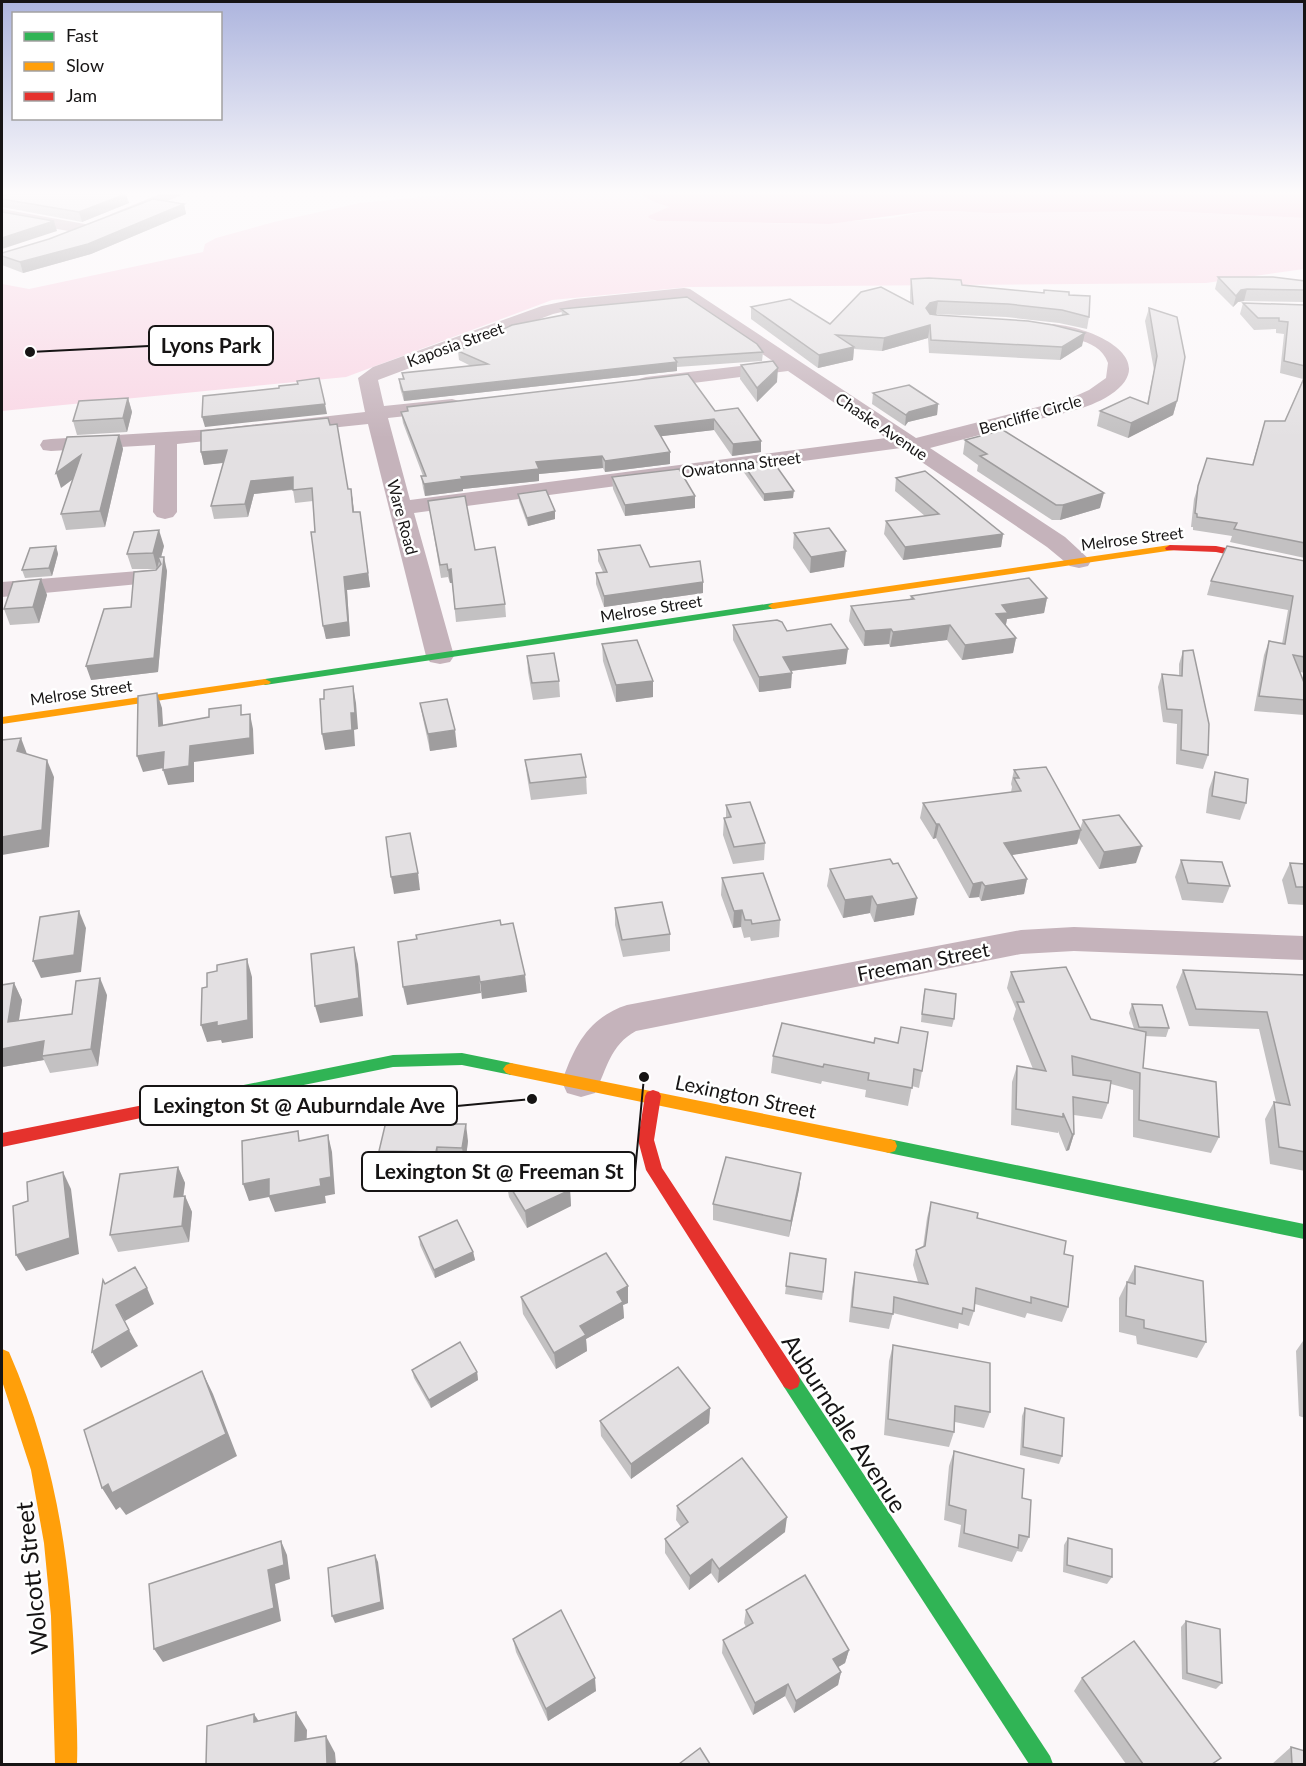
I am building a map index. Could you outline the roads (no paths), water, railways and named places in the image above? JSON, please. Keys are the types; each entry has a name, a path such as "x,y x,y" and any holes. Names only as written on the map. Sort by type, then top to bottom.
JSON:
{"street":[{"name":"Chaske Avenue","path":"684,292 1056,542 1079,561"},
{"name":"Kaposia Street","path":"368,378 380,371 556,308 684,292"},
{"name":"Bencliffe Circle","path":"907,443 1074,403 1107,388 1117,375 1119,366 1117,358 1109,349 1097,342 1064,332 1024,328"},
{"path":"623,385 790,365"},
{"name":"Ware Road","path":"368,378 440,656"},
{"path":"51,445 166,438 469,403"},
{"path":"165,512 166,438"},
{"name":"Owatonna Street","path":"401,508 907,443"},
{"name":"Melrose Street","path":"2,721 1184,547 1215,549 1305,567"},
{"path":"2,590 152,578"},
{"name":"Freeman Street","path":"581,1082 597,1041 613,1025 627,1019 1011,944 1074,939 1305,948"},
{"name":"Lexington Street","path":"2,1140 369,1065 415,1059 462,1059 653,1096 1305,1232"},
{"name":"Auburndale Avenue","path":"653,1096 644,1141 646,1154 660,1182 1042,1764"},
{"name":"Wolcott Street","path":"2,1358 41,1470 49,1511 61,1608 66,1764"}],"place":[{"name":"Lyons Park","path":"30,352"},
{"name":"Lexington St @ Freeman St","path":"644,1077"},
{"name":"Lexington St @ Auburndale Ave","path":"532,1099"}]}
